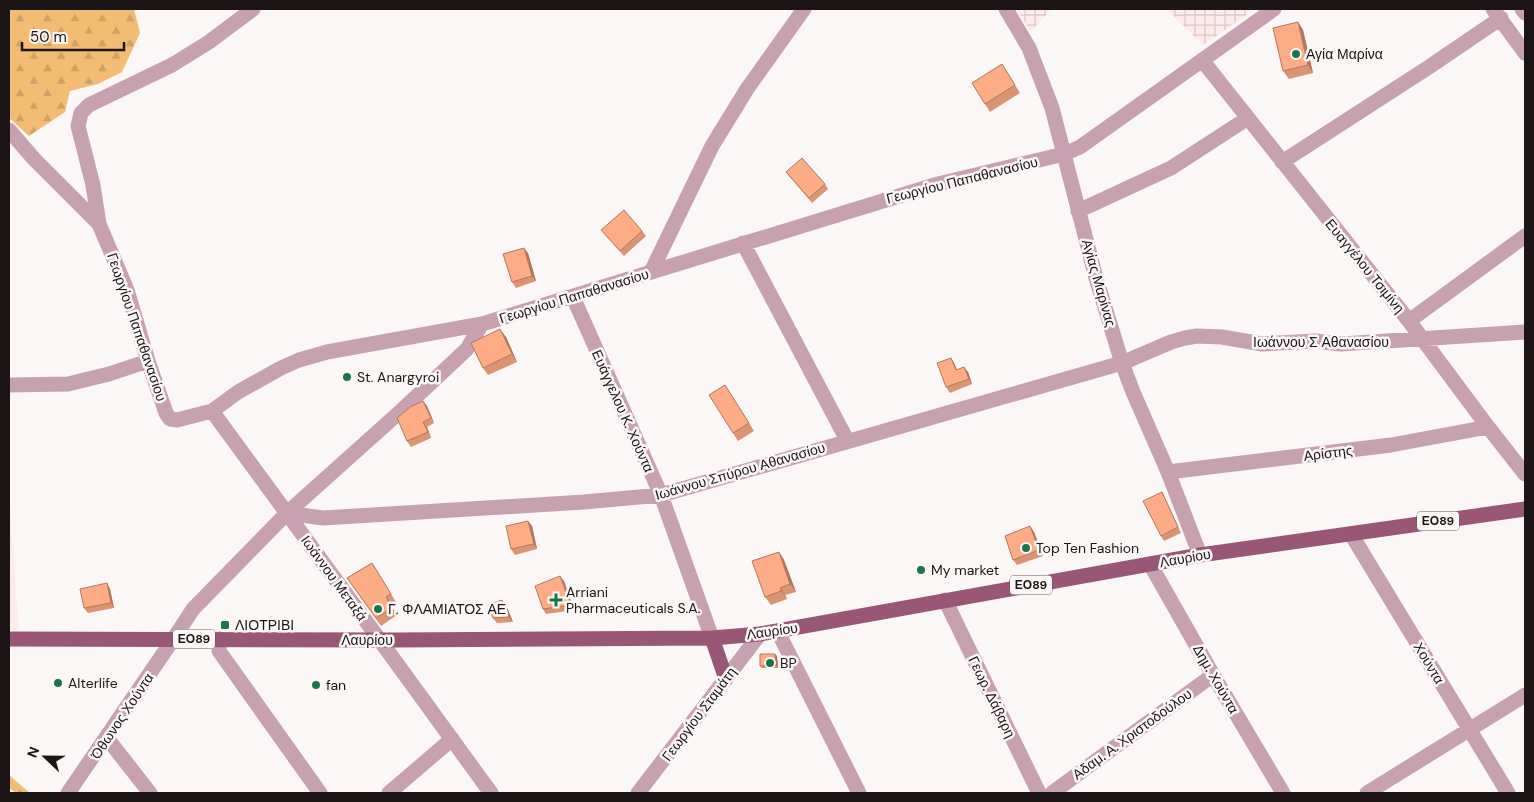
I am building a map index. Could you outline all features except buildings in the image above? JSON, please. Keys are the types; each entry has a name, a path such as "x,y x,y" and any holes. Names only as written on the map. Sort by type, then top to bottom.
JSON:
{"main road":[{"name":"Λαυρίου","path":"9,639 712,638 760,634 1200,554 1525,509"},
{"path":"712,638 726,679"}],"street":[{"path":"99,224 93,185 78,126 80,113 89,105 172,65 209,42 253,9"},
{"path":"651,272 712,146 747,89 804,9"},
{"name":"Αγίας Μαρίνας","path":"1006,9 1029,48 1052,108 1096,278 1122,363 1200,554"},
{"name":"Γεωργίου Παπαθανασίου","path":"9,130 41,166 99,224 127,290 166,413 170,419 177,420 212,410 238,392 299,360 326,352 482,324 938,184 1064,154 1080,147 1274,9"},
{"path":"1522,9 1525,13"},
{"path":"1282,162 1429,67 1497,13 1525,53"},
{"name":"Ευαγγέλου Τσιμίνη","path":"1202,60 1409,321 1525,474"},
{"path":"1078,211 1171,168 1248,118"},
{"path":"1409,321 1525,236"},
{"path":"743,243 847,440"},
{"name":"Ευάγγελου Κ. Χούντα","path":"573,297 661,495 712,638"},
{"name":"Όθωνος Χούντα","path":"68,793 193,609 287,512 468,349 482,324"},
{"name":"Ιωάννου Σ Αθανασίου","path":"1122,363 1171,342 1197,336 1262,344 1314,341 1341,344 1525,332"},
{"path":"9,386 68,384 109,374 148,361"},
{"name":"Ιωάννου Σπύρου Αθανασίου","path":"287,512 323,518 584,502 661,495 847,440 1122,363"},
{"name":"Ιωάννου Μεταξά","path":"212,410 491,793"},
{"name":"Αρίστης","path":"1168,472 1391,445 1488,427"},
{"name":"Χούντα","path":"1351,534 1508,793"},
{"name":"Δημ. Χούντα","path":"1150,564 1283,793"},
{"name":"Γεωρ. Δάβαρη","path":"945,600 1039,793"},
{"path":"778,632 859,793"},
{"name":"Γεωργίου Σταμάτη","path":"638,793 760,634"},
{"path":"220,639 220,651 320,793"},
{"name":"Αδαμ. Α. Χριστοδούλου","path":"1052,793 1213,675"},
{"path":"1367,793 1525,695"},
{"path":"107,738 150,793"},
{"path":"389,793 452,739"}],"shaded area":[{"path":"1016,9 1052,9 1031,31"},
{"path":"1167,9 1255,9 1203,45"},
{"path":"9,497 19,630 9,630"}],"green space":[{"path":"9,9 134,9 140,33 122,72 98,84 70,91 65,112 29,136 9,118"},
{"path":"9,775 30,793 16,793 9,788"}],"place":[{"name":"Αγία Μαρίνα","path":"1296,54"},
{"name":"St. Anargyroi","path":"347,377"},
{"name":"Top Ten Fashion","path":"1026,548"},
{"name":"My market","path":"921,570"},
{"name":"Arriani Pharmaceuticals S.A.","path":"556,600"},
{"name":"Γ. ΦΛΑΜΙΑΤΟΣ ΑΕ","path":"378,609"},
{"name":"ΛΙΟΤΡΙΒΙ","path":"225,625"},
{"name":"BP","path":"770,663"},
{"name":"Alterlife","path":"58,683"},
{"name":"fan","path":"316,685"}]}
